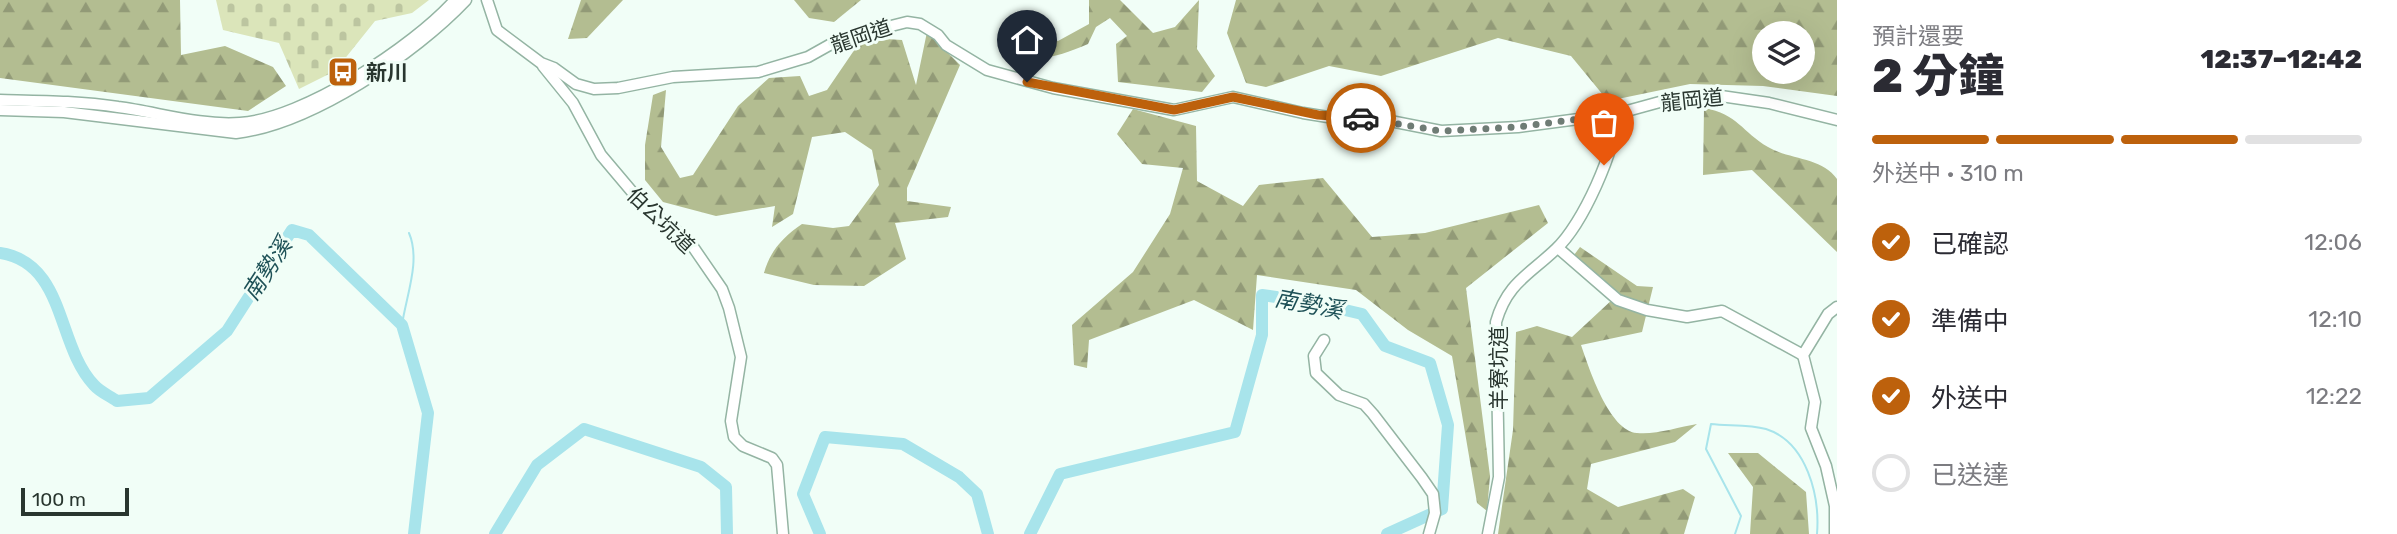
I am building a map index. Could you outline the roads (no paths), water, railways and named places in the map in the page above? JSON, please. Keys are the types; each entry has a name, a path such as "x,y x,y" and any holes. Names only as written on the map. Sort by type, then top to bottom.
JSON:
{"street":[{"path":"0,100 115,106 214,122 262,120 309,101 365,70 423,32 455,0"},
{"path":"0,110 64,112 236,133 255,131 324,102 389,65 428,37 466,0"},
{"name":"龍岡道","path":"487,0 497,30 541,63 554,68 576,84 594,89 618,88 673,77 758,72 808,57 853,36 907,22 920,24 938,35 946,45 987,71 1054,88 1174,110 1233,97 1335,118 1375,118 1441,131 1518,127 1616,114 1667,100 1714,95 1757,101 1837,120"},
{"name":"伯公坑道","path":"541,63 573,103 601,155 643,206 689,242 722,289 741,358 731,421 734,437 743,446 772,458 777,465 783,534"},
{"name":"羊寮坑道","path":"1488,534 1499,477 1496,322 1505,297 1515,284 1558,248 1596,183 1617,129 1616,114"},
{"path":"1558,248 1618,300 1647,310 1687,317 1722,311 1803,355"},
{"path":"1835,534 1835,506 1826,466 1811,428 1815,402 1803,355 1828,314 1837,307"},
{"path":"1324,340 1314,356 1316,373 1339,394 1364,404 1386,426 1412,468 1433,494 1435,513 1429,534"}],"waterway":[{"name":"南勢溪","path":"0,253 21,260 37,272 49,289 82,368 96,387 117,401 149,398 227,331 292,230 309,235 402,325 428,413 414,534"},
{"path":"402,325 414,255 409,233"},
{"name":"南勢溪","path":"1030,534 1060,474 1235,432 1262,335 1262,295 1311,302 1362,314 1385,346 1430,363 1448,425 1442,509 1387,534"},
{"name":"南勢溪","path":"1735,534 1741,516 1706,449 1711,424 1766,429 1792,446 1801,458 1813,488 1817,534"},
{"name":"南勢溪","path":"495,534 537,465 584,429 701,467 726,487 727,534"},
{"name":"南勢溪","path":"820,534 803,494 825,437 903,444 959,477 977,494 988,534"}],"place":[{"name":"新川","path":"343,72"}]}
